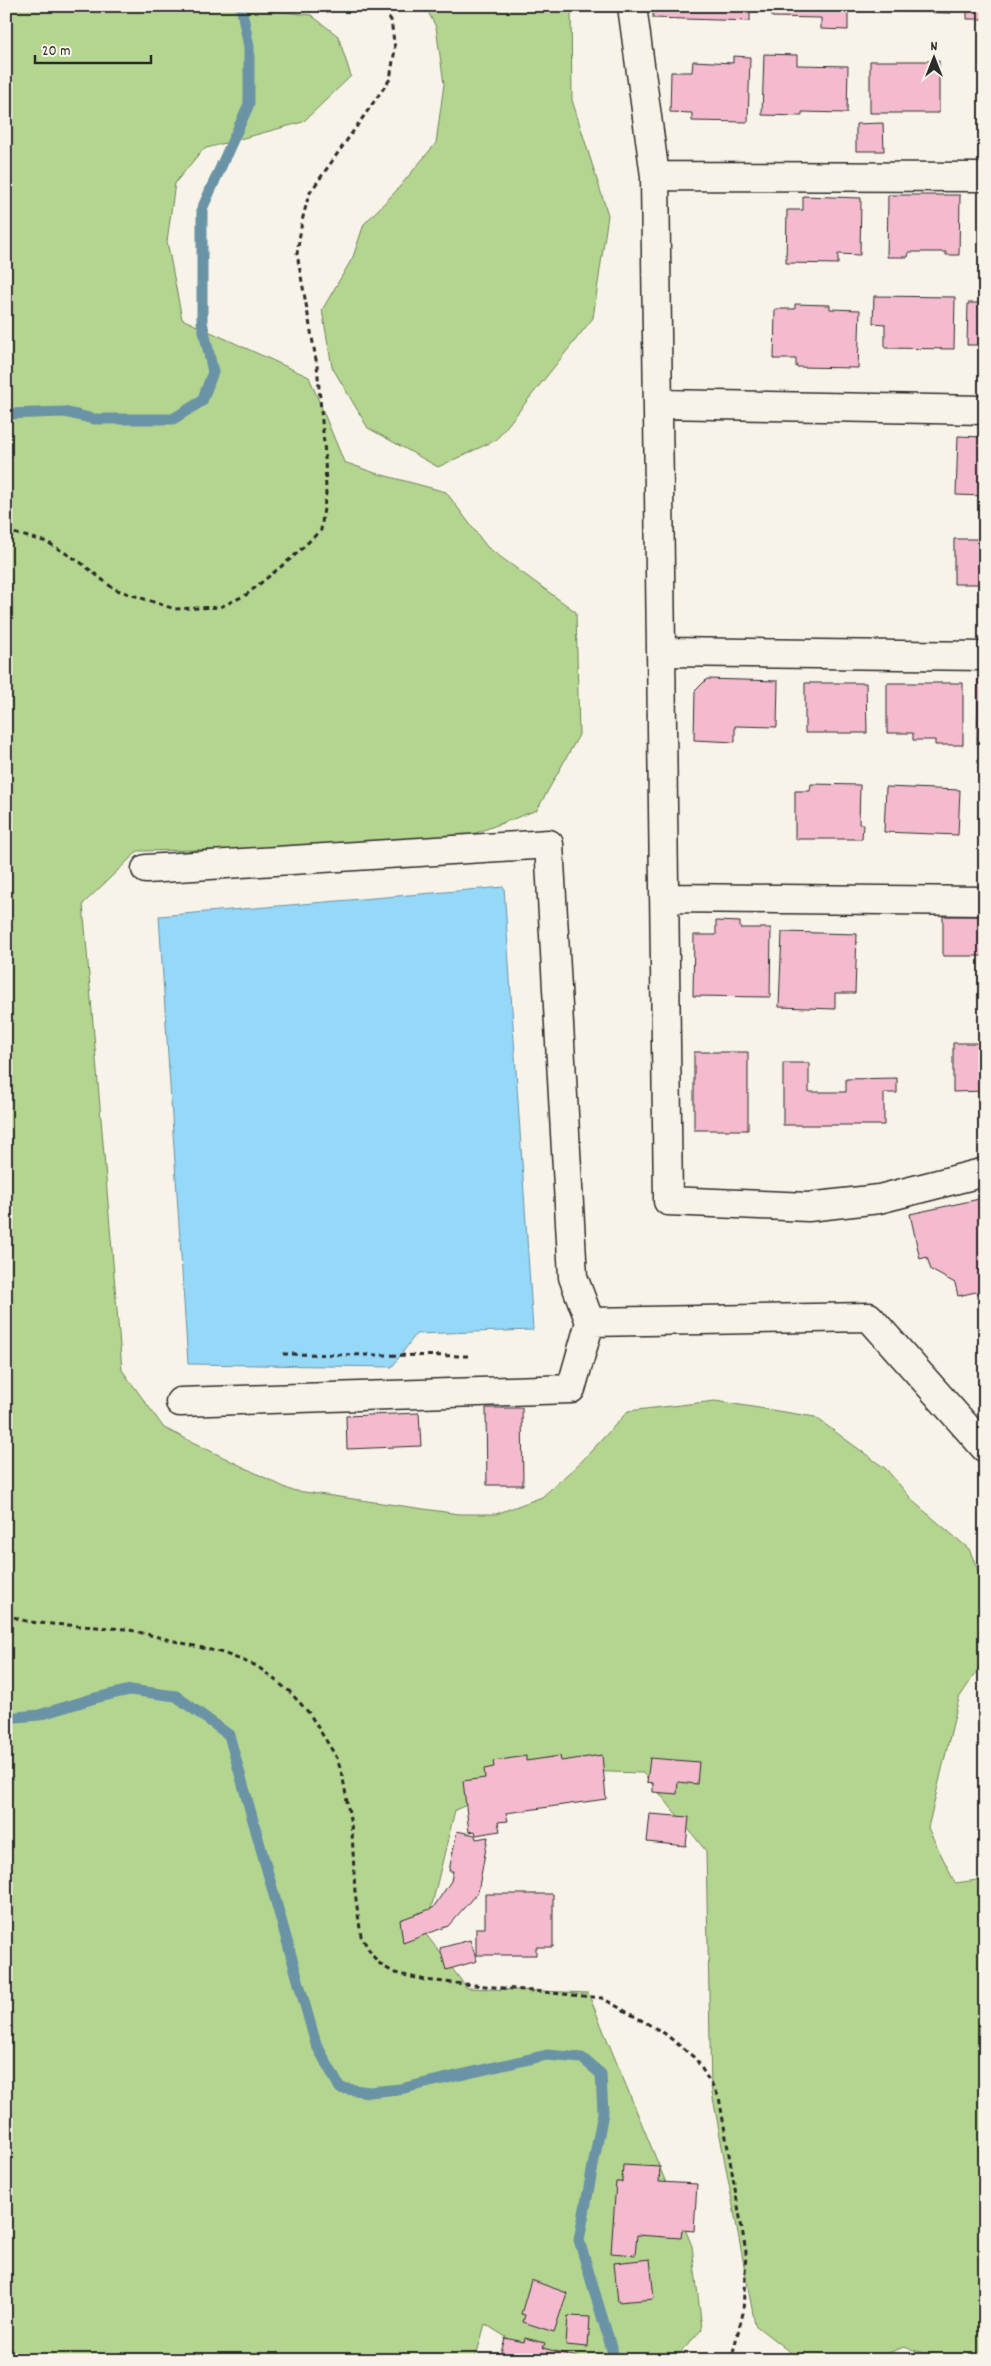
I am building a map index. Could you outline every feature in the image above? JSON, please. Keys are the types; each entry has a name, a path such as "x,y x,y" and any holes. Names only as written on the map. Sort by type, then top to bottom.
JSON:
{"street":[{"path":"632,6 655,176 668,1201 808,1207 878,1199 985,1172"},
{"path":"655,176 985,177"},
{"path":"659,404 985,410"},
{"path":"662,652 985,656"},
{"path":"146,869 549,844 573,1277 590,1322 571,1389 180,1402"},
{"path":"664,898 985,901"},
{"path":"590,1322 869,1317 985,1448"}],"path":[{"path":"6,531 47,542 80,562 114,589 175,609 220,607 246,595 294,556 321,530 326,493 325,455 317,365 296,254 309,194 390,79 395,49 391,20 381,6"},
{"path":"283,1354 472,1356"},
{"path":"6,1612 21,1620 37,1623 126,1629 224,1653 257,1666 289,1691 309,1713 337,1758 343,1778 352,1832 355,1892 361,1936 372,1955 381,1965 395,1973 425,1980 602,1998 664,2032 696,2060 718,2097 746,2252 743,2312 731,2360"}],"green space":[{"path":"6,6 232,6 311,15 338,36 351,76 303,122 203,149 175,183 167,241 182,319 309,377 344,462 375,473 446,492 487,547 576,612 579,735 537,810 441,846 138,851 83,904 122,1370 164,1428 290,1490 459,1514 496,1514 542,1497 582,1461 628,1411 715,1401 815,1417 886,1469 915,1503 969,1549 985,1587 985,1659 959,1698 928,1828 955,1883 985,1879 985,2360 947,2360 904,2347 870,2360 800,2360 755,2325 711,2087 706,1851 643,1773 546,1770 455,1810 425,1933 467,1988 588,1993 692,2246 702,2329 674,2360 543,2360 485,2324 475,2360 6,2360"},
{"path":"425,6 571,6 572,100 608,215 593,318 496,440 438,467 368,428 332,367 322,310 353,257 364,224 396,191 436,143 444,84 436,27"}],"water":[{"path":"504,887 533,1330 416,1334 392,1367 188,1364 159,916"}],"building":[{"path":"653,6 750,6 750,21 653,18"},
{"path":"772,6 848,6 848,30 821,29 821,18 772,17"},
{"path":"871,6 951,6 951,13 871,11"},
{"path":"967,6 985,6 985,19 967,19"},
{"path":"764,54 797,55 797,65 848,66 847,113 802,112 802,116 762,115"},
{"path":"733,56 750,57 748,122 692,121 692,113 670,112 671,72 692,72 693,61 733,63"},
{"path":"870,61 939,61 939,113 870,113"},
{"path":"883,123 884,151 856,151 856,124"},
{"path":"888,195 960,195 959,255 946,255 946,252 909,252 908,257 887,257"},
{"path":"803,196 861,198 860,255 838,254 838,264 786,263 787,210 803,210"},
{"path":"874,296 955,297 954,349 885,348 885,324 873,323"},
{"path":"968,303 985,303 985,345 967,345"},
{"path":"795,304 830,305 830,309 860,310 858,368 796,367 796,359 774,359 775,309 795,309"},
{"path":"958,436 985,437 985,496 956,495"},
{"path":"954,539 985,539 985,584 954,584"},
{"path":"707,679 778,681 777,727 735,726 735,742 694,740 695,691"},
{"path":"978,679 985,679 985,744 977,744"},
{"path":"805,683 866,683 867,733 805,733"},
{"path":"887,683 963,683 963,745 935,745 935,740 913,740 913,733 887,733"},
{"path":"980,781 985,781 985,819 980,819"},
{"path":"811,784 860,785 859,824 863,824 862,839 795,839 795,791 810,791"},
{"path":"886,787 960,790 958,835 884,832"},
{"path":"943,916 985,916 985,956 943,956"},
{"path":"716,921 740,922 740,928 771,928 770,997 693,996 694,935 716,935"},
{"path":"782,932 857,934 855,993 835,993 835,1009 779,1007"},
{"path":"953,1043 985,1043 985,1091 953,1092"},
{"path":"694,1052 748,1052 748,1130 694,1130"},
{"path":"783,1063 809,1063 809,1092 846,1092 846,1079 897,1078 897,1093 884,1093 884,1125 783,1125"},
{"path":"984,1198 985,1290 958,1296 955,1283 931,1270 927,1257 920,1259 910,1214"},
{"path":"486,1408 522,1408 523,1485 487,1485"},
{"path":"419,1413 421,1446 347,1449 346,1416"},
{"path":"602,1755 606,1799 506,1813 508,1821 498,1822 500,1831 476,1835 475,1831 469,1832 463,1781 485,1778 484,1769 494,1767 493,1761 526,1756 526,1761 560,1756 561,1761"},
{"path":"650,1758 699,1762 697,1784 678,1782 677,1794 653,1792 653,1783 647,1782"},
{"path":"650,1814 689,1817 686,1846 647,1842"},
{"path":"457,1831 475,1835 476,1839 488,1837 478,1892 448,1926 403,1943 400,1920 433,1908 451,1881 453,1871 449,1871"},
{"path":"485,1894 553,1894 553,1947 536,1947 536,1955 476,1955 476,1928 485,1928"},
{"path":"470,1940 477,1961 446,1970 440,1948"},
{"path":"623,2165 660,2167 659,2182 697,2184 694,2231 682,2230 681,2238 637,2235 635,2255 611,2253 616,2182 622,2182"},
{"path":"650,2259 654,2299 618,2302 614,2263"},
{"path":"531,2280 567,2293 554,2332 523,2322 525,2315 521,2314"},
{"path":"568,2316 590,2317 588,2347 566,2345"},
{"path":"505,2338 524,2342 525,2338 545,2343 543,2348 588,2360 499,2360"}],"waterway":[{"path":"6,414 64,412 94,419 173,419 202,401 213,372 202,322 202,209 249,104 249,47 241,6"},
{"path":"6,1718 39,1715 95,1698 130,1690 176,1696 229,1735 316,2044 340,2088 369,2092 400,2089 547,2055 582,2058 601,2074 603,2113 579,2240 615,2360"}]}
